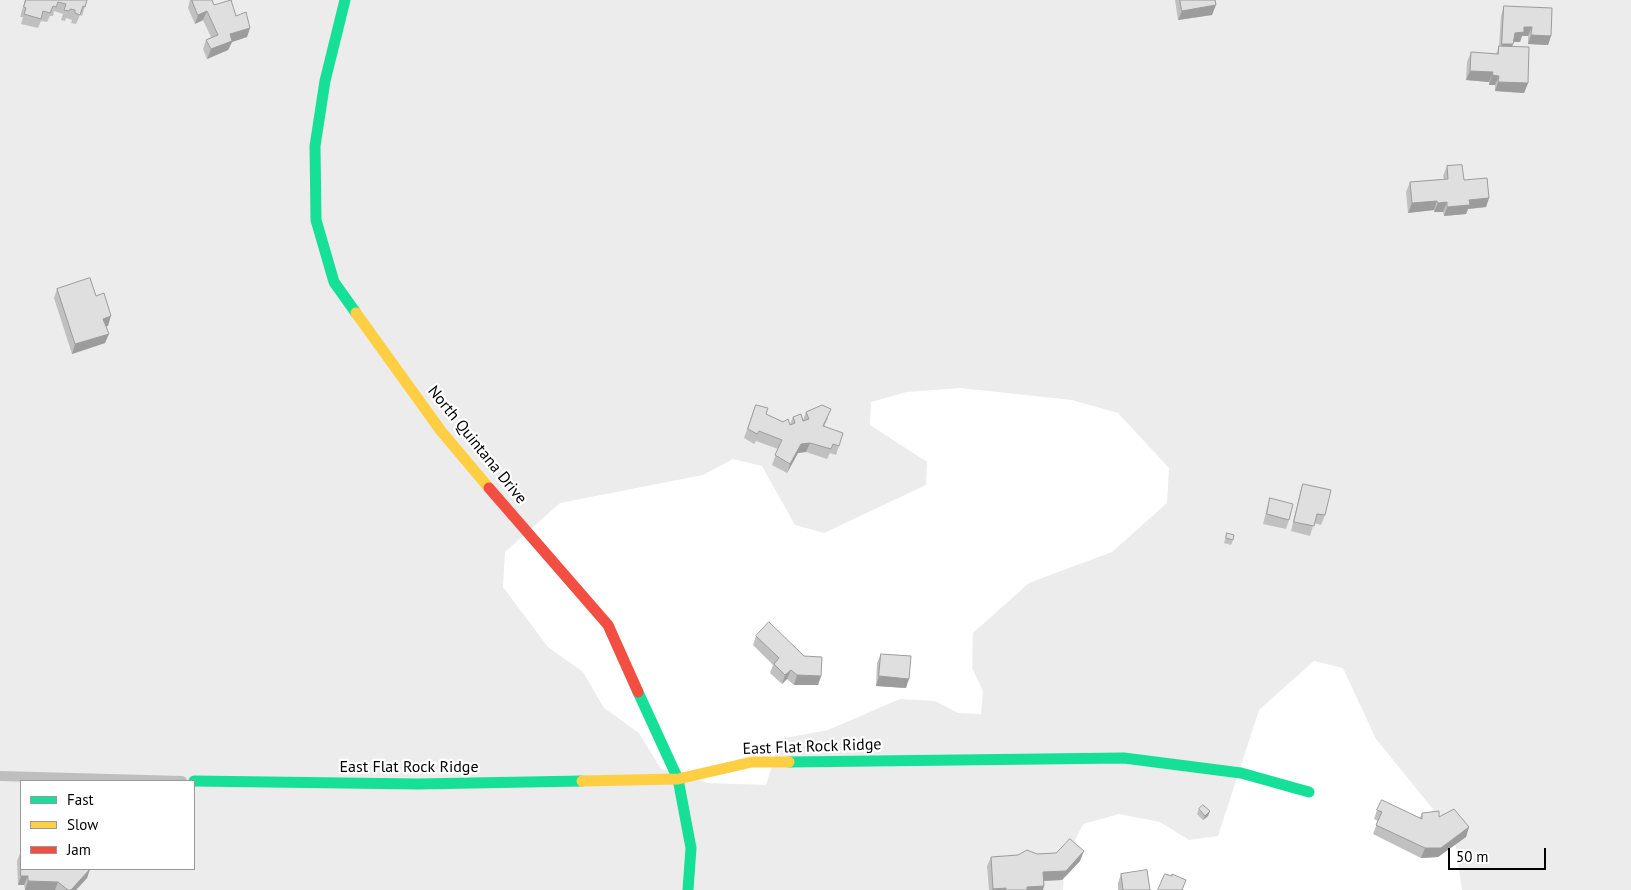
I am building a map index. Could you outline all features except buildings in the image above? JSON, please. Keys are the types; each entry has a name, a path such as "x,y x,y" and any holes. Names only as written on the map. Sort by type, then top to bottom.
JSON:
{"street":[{"name":"North Quintana Drive","path":"345,0 325,81 315,146 316,220 334,282 441,431 608,625 678,779 691,848 688,890"},
{"name":"East Flat Rock Ridge","path":"195,781 418,784 678,779 752,762 1124,758 1241,773 1309,792"},
{"path":"0,776 146,780"}],"shaded area":[{"path":"0,0 1631,0 1631,890 1462,890 1454,835 1376,739 1343,668 1314,661 1259,710 1218,836 1189,840 1160,822 1119,814 1083,824 1064,863 1063,890 0,890","holes":["960,388 1072,400 1118,413 1169,468 1167,503 1112,552 1029,583 973,633 972,668 983,691 981,714 958,713 935,701 900,699 828,730 780,739 766,785 708,783 661,769 639,733 604,708 583,672 548,647 503,587 505,552 560,503 703,475 733,459 762,466 795,525 824,533 926,485 927,462 870,425 871,402 907,392"]}],"traffic: fast":[{"path":"345,0 325,81 315,146 316,220 334,282 356,313"},
{"path":"638,692 678,779 691,848 688,890"},
{"path":"789,762 1124,758 1241,773 1309,792"},
{"path":"195,781 418,784 582,781"}],"traffic: slow":[{"path":"356,313 441,431 489,488"},
{"path":"582,781 678,779 752,762 789,762"}],"traffic: jam":[{"path":"489,488 608,625 638,692"}]}
